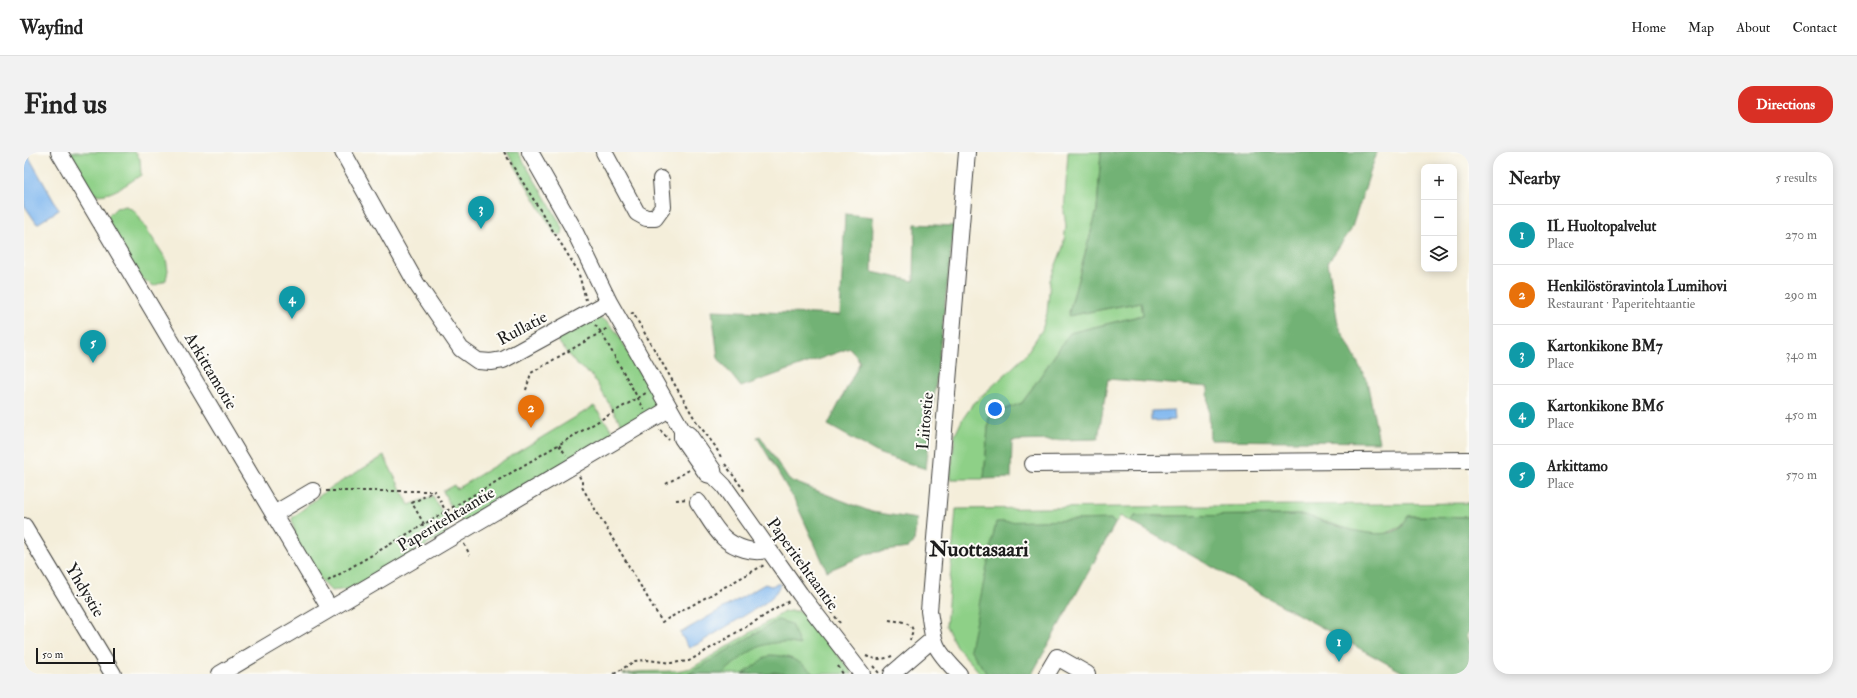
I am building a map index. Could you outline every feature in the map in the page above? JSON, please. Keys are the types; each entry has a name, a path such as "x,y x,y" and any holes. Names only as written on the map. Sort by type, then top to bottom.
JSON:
{"street":[{"name":"Arkittamotie","path":"59,152 330,609"},
{"name":"Rullatie","path":"343,152 416,283 461,349 473,358 485,362 503,360 609,302"},
{"path":"530,152 572,226 609,302 669,409"},
{"path":"604,152 637,213 646,218 655,218 663,207 661,178"},
{"name":"Liitostie","path":"933,639 929,611 967,152"},
{"name":"Paperitehtaantie","path":"220,674 669,409 682,430 682,438 707,474 714,476 724,486 800,594 862,674"},
{"path":"1033,464 1469,460"},
{"path":"274,514 313,491"},
{"path":"698,502 724,537 733,543 757,552 767,549"},
{"name":"Yhdystie","path":"24,526 113,674"},
{"path":"892,674 933,639 939,652 960,674"},
{"path":"1047,674 1057,657 1087,674"}],"path":[{"path":"318,588 671,379"},
{"path":"666,484 690,470"},
{"path":"582,487 662,622 764,564 769,569"},
{"path":"313,491 435,491"},
{"path":"435,491 470,555"},
{"path":"424,524 412,503 435,491"},
{"path":"614,674 635,662 648,660 671,663 689,662 800,594"},
{"path":"889,620 904,622 911,626 912,630 909,643"},
{"path":"866,656 873,659 884,659 894,655"},
{"path":"835,662 843,674"}],"green space":[{"path":"67,152 135,152 140,159 141,175 122,187 106,194 99,195 92,193 80,180"},
{"path":"507,152 518,152 563,228 562,235 555,234"},
{"path":"1068,152 1101,152 1097,210 1068,316 1141,302 1143,315 1070,333 1022,403 989,415 984,479 950,479 955,435 962,420 973,404 1024,357 1042,330 1047,313 1050,280 1063,247 1066,226 1064,212"},
{"path":"1101,152 1377,152 1351,230 1328,262 1338,324 1367,381 1379,442 1210,440 1208,387 1108,379 1098,439 1012,441 1011,478 984,479 989,415 1022,403 1070,333 1143,315 1141,302 1068,316 1097,210"},
{"path":"126,206 135,211 166,259 168,270 166,280 154,286 141,278 110,228 108,216 116,208"},
{"path":"845,214 873,217 872,272 914,281 915,224 954,226 926,469 880,454 828,425 860,362 850,348 741,387 718,358 712,310 840,315"},
{"path":"597,317 607,321 615,330 655,397 654,404 649,413 623,427 593,377 575,363 557,340 559,335"},
{"path":"594,406 614,433 469,522 456,519 443,491 454,485 456,489"},
{"path":"760,436 789,480 872,512 917,519 914,541 908,548 870,553 827,571 796,503 757,437"},
{"path":"384,456 409,505 433,496 446,520 446,534 350,589 331,591 311,566 300,548 296,538 292,518 327,490"},
{"path":"1469,503 1469,517 1408,516 1401,527 1384,534 1360,533 1305,515 1135,516 1131,522 1120,516 1115,524 1111,519 970,649 987,674 981,674 956,646 946,626 956,509"},
{"path":"1305,515 1340,527 1368,533 1381,534 1393,532 1402,527 1408,516 1469,517 1469,631 1466,636 1469,643 1469,674 1406,674 1131,522 1135,516"},
{"path":"1111,519 1115,524 1032,674 987,674 970,649 996,522"},
{"path":"799,611 806,615 853,674 623,674 675,671 692,668 784,612"},
{"path":"778,620 791,624 800,645 787,643 766,644 740,659 722,674 688,674"},
{"path":"769,655 783,656 794,660 815,674 784,674 774,672 768,674 743,674"}],"water":[{"path":"24,152 26,152 59,210 37,224 24,205"},
{"path":"1174,410 1175,420 1151,421 1151,411"},
{"path":"780,583 781,585 773,596 765,603 689,648 680,633 765,584 771,586"}],"place":[{"name":"Kartonkikone BM7","path":"481,229"},
{"name":"Kartonkikone BM6","path":"292,319"},
{"name":"Arkittamo","path":"93,363"},
{"name":"Henkilöstöravintola Lumihovi","path":"531,428"},
{"name":"IL Huoltopalvelut","path":"1339,662"}],"district":[{"name":"Nuottasaari","path":"979,549"}]}
